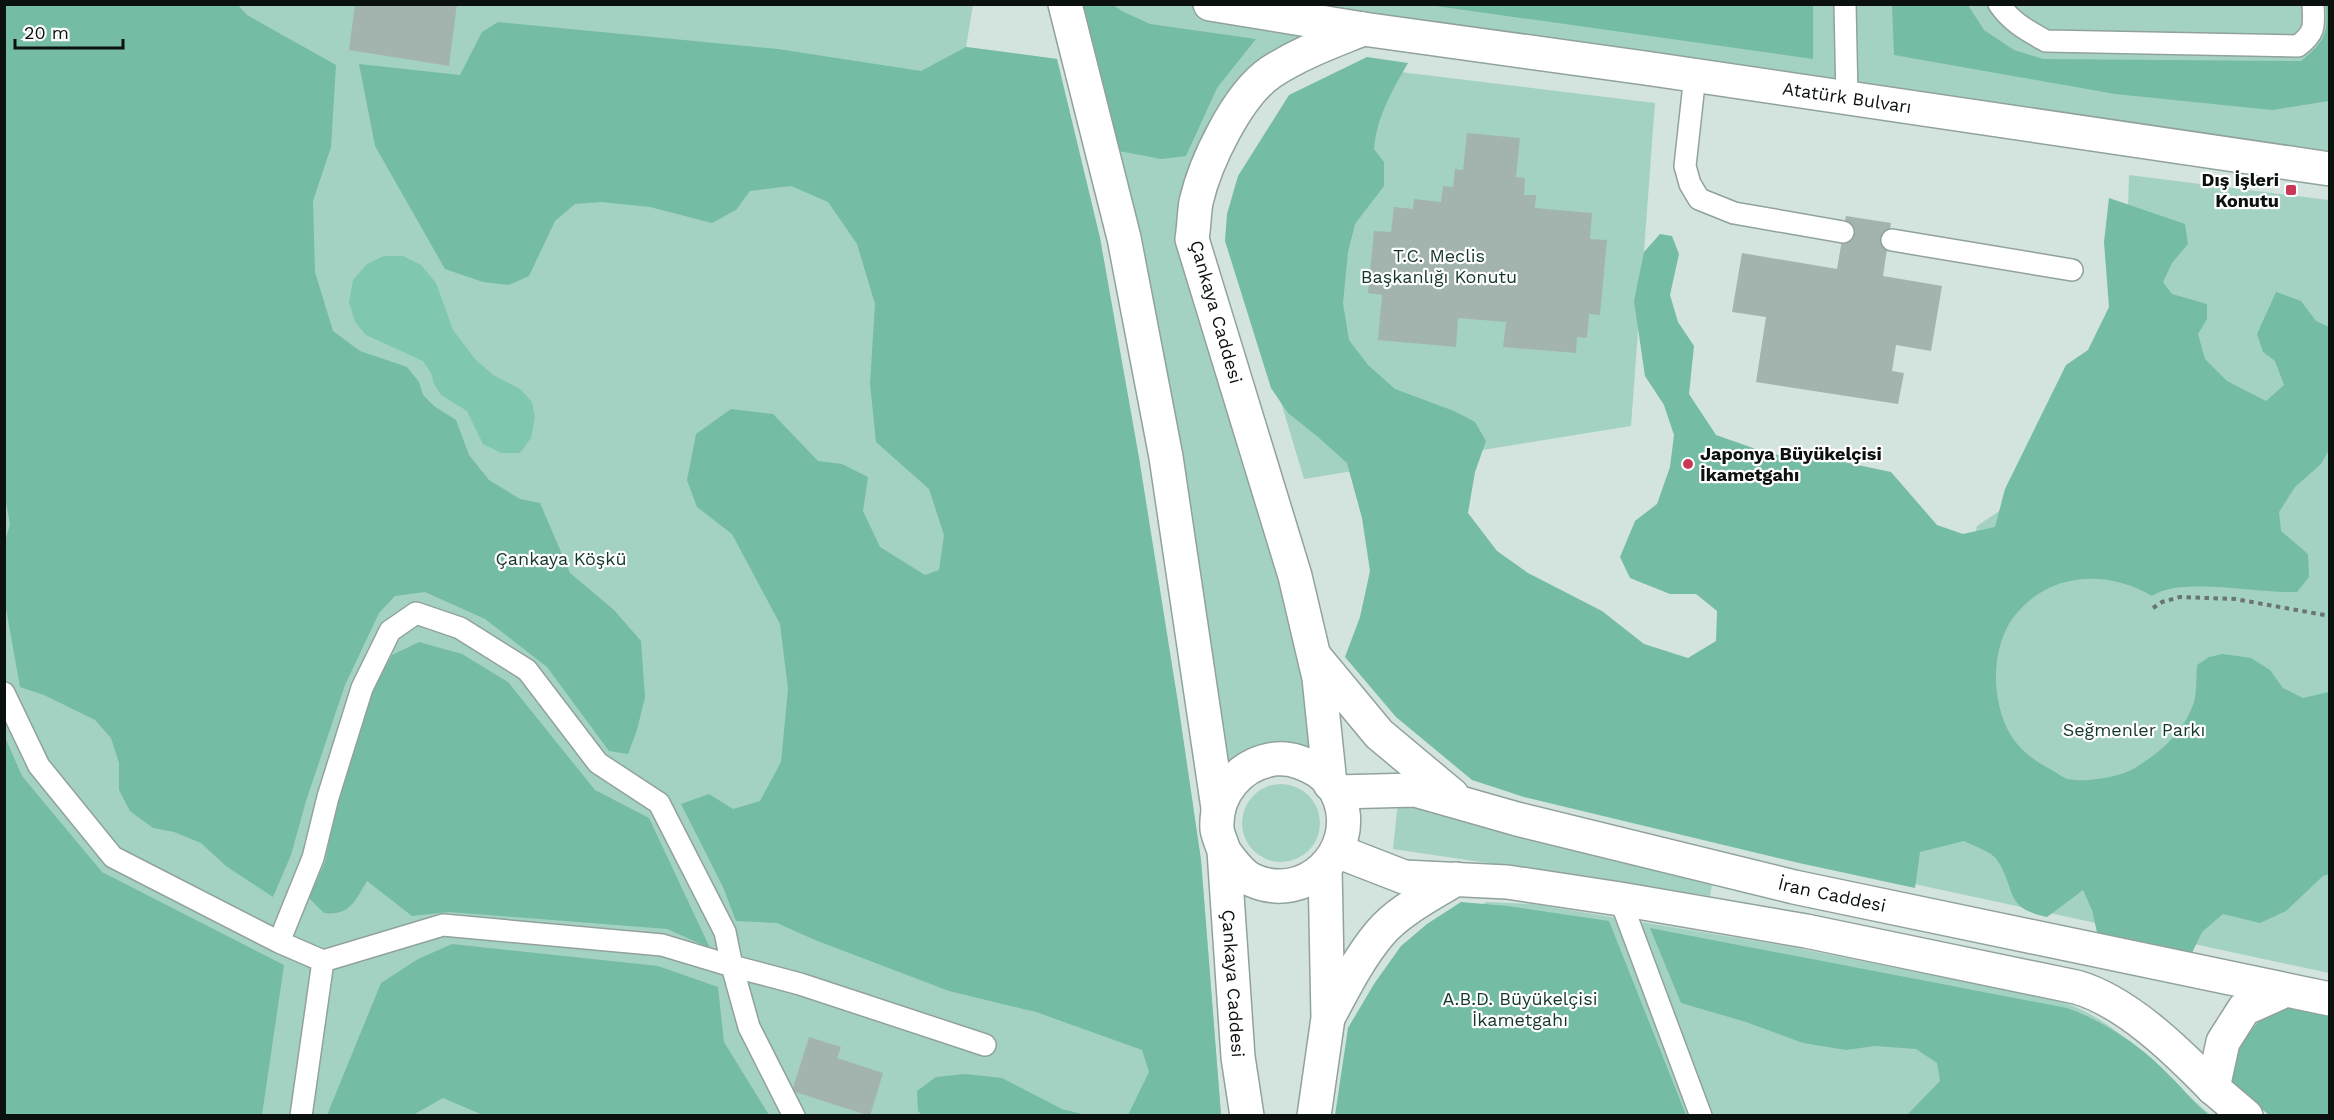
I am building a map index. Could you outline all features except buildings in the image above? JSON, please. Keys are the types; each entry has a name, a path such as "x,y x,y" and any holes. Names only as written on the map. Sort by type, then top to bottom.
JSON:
{"main road":[{"name":"Çankaya Caddesi","path":"1065,4 1124,238 1164,445 1204,699 1218,808 1217,830 1224,851 1238,1057 1247,1116"},
{"path":"1210,4 1363,29"},
{"name":"Çankaya Caddesi","path":"1224,851 1235,867 1243,873 1252,879 1270,885 1290,885 1309,879 1331,859 1344,832 1344,812 1334,788 1319,678 1295,576 1192,239 1196,203 1208,167 1232,113 1268,74 1302,53 1363,29"},
{"name":"Atatürk Bulvarı","path":"1363,29 1695,75 2330,169"},
{"path":"1314,655 1379,734 1461,802"},
{"path":"1218,808 1227,788 1242,772 1261,762 1283,758 1304,763 1323,774 1334,788"},
{"name":"İran Caddesi","path":"1334,788 1415,790 1517,819 1794,887 2330,999"},
{"name":"Çankaya Caddesi","path":"1314,1116 1328,1018 1331,859"},
{"path":"1331,859 1404,877 1507,882 1806,931 2052,981 2094,992 2148,1028 2180,1054 2213,1088 2246,1116"},
{"path":"1328,1018 1353,972 1381,931 1412,906 1456,879"},
{"path":"2213,1088 2223,1042 2244,1009 2286,990"}],"lane":[{"path":"1845,4 1847,98"},
{"path":"1999,4 2007,16 2027,31 2046,41 2298,46 2308,38 2314,27 2313,4"},
{"path":"1695,75 1685,165 1690,184 1700,200 1734,213 1844,232"},
{"path":"1892,240 2072,270"},
{"path":"279,942 313,858 328,797 362,688 390,631 416,613 460,628 527,670 598,763 658,803 725,932 749,1027 794,1116"},
{"path":"4,693 39,766 113,857 279,942 322,961 443,925 662,945 800,984 985,1045"},
{"path":"1620,899 1701,1116"},
{"path":"301,1116 322,961"}],"path":[{"path":"2153,608 2162,602 2180,597 2191,597 2235,599 2330,616"}],"green space":[{"path":"4,5 238,5 247,15 336,65 331,147 313,201 315,272 333,331 360,351 407,367 419,382 423,395 434,406 456,420 469,455 489,480 520,499 540,503 570,573 614,610 641,641 645,697 628,754 609,751 547,667 485,619 425,592 395,596 379,613 345,685 306,801 291,855 273,897 226,866 201,843 174,832 153,828 130,811 119,790 119,763 111,738 95,720 44,695 20,687 5,603 5,542 10,524 4,492"},
{"name":"Çankaya Köşkü","path":"5,5 973,5 966,47 1057,59 1100,238 1139,458 1178,703 1201,860 1221,1115 5,1116"},
{"path":"1065,5 2329,5 2329,169 1363,29 1268,74 1196,203 1337,792 1304,763 1227,788"},
{"path":"1083,5 1113,5 1150,24 1256,39 1217,88 1186,156 1161,159 1119,151"},
{"path":"1429,5 1813,5 1813,59"},
{"path":"1892,5 1968,5 1984,30 2014,50 2043,59 2301,61 2323,37 2326,5 2329,5 2329,101 2272,110 2115,94 1894,55"},
{"path":"498,22 778,49 921,71 966,47 1057,59 1100,238 1139,458 1178,703 1201,860 1221,1115 1128,1115 1149,1072 1142,1050 1036,1012 949,991 815,940 777,923 736,921 723,887 681,804 709,794 733,809 760,801 781,762 788,689 780,624 732,534 697,507 687,480 696,434 731,409 773,414 818,461 842,464 868,477 863,511 880,547 925,575 939,570 944,535 929,489 876,442 870,384 875,304 857,244 828,202 791,186 750,191 736,210 712,223 650,207 601,202 575,204 555,221 529,276 509,285 483,282 445,269 375,146 359,64 460,75 482,32"},
{"path":"1367,57 1408,63 1386,104 1378,126 1374,149 1384,162 1384,186 1355,224 1348,252 1343,303 1349,340 1368,365 1395,389 1454,411 1475,422 1486,441 1475,472 1468,513 1497,551 1528,573 1602,611 1644,644 1688,658 1716,641 1717,611 1696,594 1670,594 1630,578 1620,557 1635,521 1657,504 1670,467 1674,435 1664,405 1645,376 1634,301 1644,252 1660,234 1672,236 1679,254 1670,295 1678,322 1694,346 1689,394 1716,435 1770,454 1834,460 1891,472 1937,525 1963,534 1995,527 2005,489 2066,365 2088,350 2109,307 2104,242 2109,198 2185,224 2188,244 2172,263 2163,282 2172,294 2207,304 2207,319 2198,334 2205,359 2227,381 2266,401 2284,385 2275,361 2263,352 2257,334 2276,292 2301,301 2316,321 2329,327 2329,450 2321,464 2295,487 2279,512 2281,531 2308,554 2309,577 2297,592 2201,586 2165,590 2152,596 2134,587 2097,579 2060,584 2043,591 2013,618 1999,648 1996,683 2003,718 2019,746 2064,778 2075,780 2121,774 2145,762 2162,748 2178,732 2190,713 2195,698 2197,665 2209,657 2223,654 2251,658 2270,670 2283,688 2303,698 2329,692 2329,874 2323,876 2286,911 2260,923 2223,914 2202,932 2191,955 2098,937 2092,910 2083,890 2047,917 2023,909 2013,896 1995,857 1964,841 1920,852 1915,888 1799,863 1524,797 1472,780 1396,717 1345,657 1360,617 1370,571 1362,518 1347,463 1288,413 1271,388 1225,241 1227,214 1238,176 1289,95"},
{"name":"T.C. Meclis Başkanlığı Konutu","path":"1384,70 1655,103 1631,426 1304,479 1234,246 1306,90 1338,71"},
{"name":"Seğmenler Parkı","path":"2129,175 2329,200 2329,973 1900,881 1977,526 2026,493 2115,296 2128,207"},
{"path":"419,642 462,654 508,682 595,790 649,818 710,948 667,929 449,912 412,916 367,881 351,906 340,912 324,913 309,898 325,862 337,803 371,694 392,655"},
{"path":"5,737 22,776 102,872 284,965 262,1115 5,1115"},
{"path":"1281,784 1296,787 1313,801 1320,823 1317,838 1303,855 1281,862 1266,859 1249,845 1242,823 1245,808 1259,791"},
{"path":"1398,801 1713,879 1710,896 1393,849"},
{"path":"1461,902 1507,906 1609,921 1686,1115 1335,1115 1348,1028 1374,984 1401,946 1427,924"},
{"name":"A.B.D. Büyükelçisi İkametgahı","path":"1486,902 1533,904 1792,947 2060,1001 2082,1010 2122,1036 2211,1115 1355,1116 1445,926"},
{"path":"1650,928 2067,1008 2095,1020 2135,1045 2159,1065 2209,1115 1907,1115 1940,1081 1937,1063 1916,1049 1875,1046 1846,1050 1803,1043 1746,1022 1681,1003"},
{"path":"452,944 658,966 718,987 724,1042 769,1115 483,1115 443,1098 413,1115 327,1115 381,983 418,959"},
{"path":"2287,1004 2329,1013 2329,1115 2269,1115 2231,1084 2236,1050 2261,1018"},
{"path":"965,1074 1002,1078 1062,1109 1086,1115 923,1116 918,1111 917,1091 936,1077"}],"shaded area":[{"path":"384,256 403,256 421,265 436,283 453,330 475,359 493,375 520,389 532,402 535,417 531,438 520,453 501,453 483,444 467,411 441,395 423,361 366,335 355,322 349,302 353,280 367,264"}],"place":[{"name":"Dış İşleri Konutu","path":"2291,190"},
{"name":"Japonya Büyükelçisi İkametgahı","path":"1688,464"}]}
